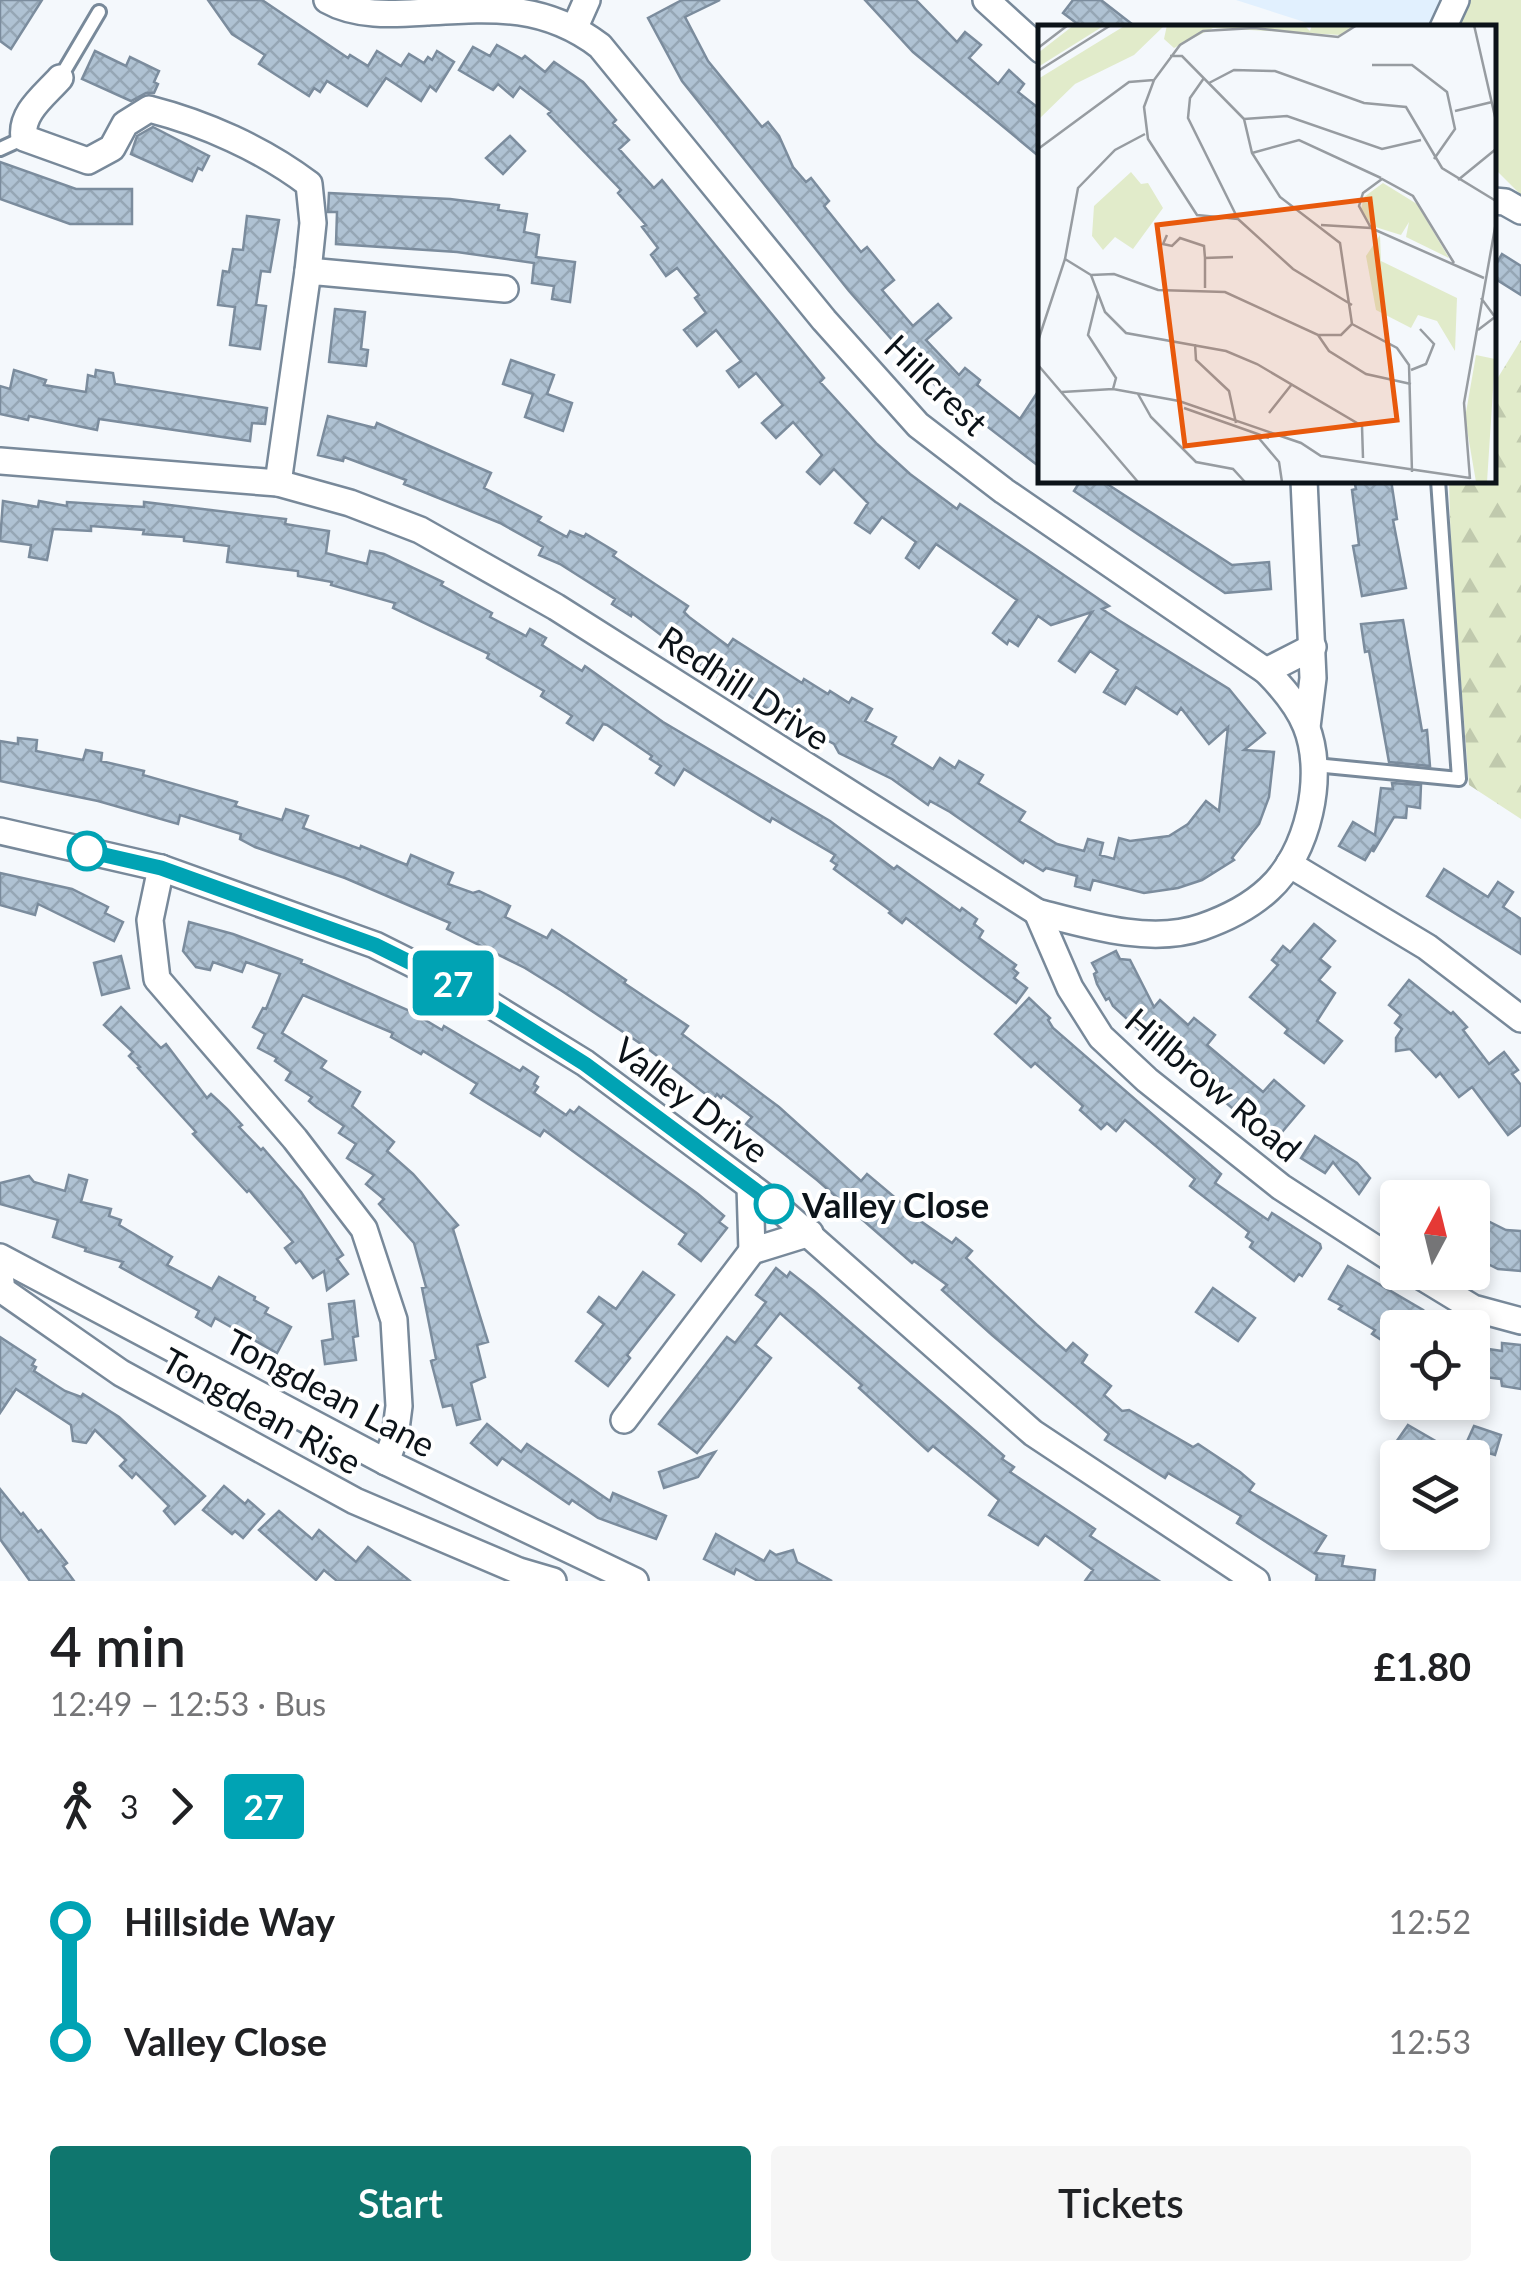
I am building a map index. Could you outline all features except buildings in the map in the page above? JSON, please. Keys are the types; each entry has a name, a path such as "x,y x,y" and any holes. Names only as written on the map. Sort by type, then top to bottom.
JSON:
{"street":[{"path":"327,0 344,9 392,14 474,9 528,12 575,27 587,0"},
{"path":"986,0 1038,47"},
{"path":"1444,25 1456,0"},
{"name":"Hillcrest","path":"575,27 600,46 824,320 918,425 1004,491 1266,671 1288,694 1307,728"},
{"path":"60,78 30,110 22,125 24,138 88,162 112,148 125,124 148,109 178,116 281,162 309,184 313,223 278,483"},
{"path":"308,271 504,289"},
{"name":"Redhill Drive","path":"0,461 278,483 350,503 420,530 556,607 1037,912 1095,927 1150,934 1200,928 1238,910 1269,889 1289,864 1310,813 1315,765 1307,728"},
{"path":"1304,482 1313,647 1307,728"},
{"path":"1266,671 1313,647"},
{"name":"Valley Drive","path":"0,830 161,868 375,945 474,994 585,1064 810,1233 1033,1433 1256,1581"},
{"path":"1289,864 1427,947 1521,1020"},
{"path":"161,868 150,920 157,980 296,1140 364,1229 394,1320 399,1406 396,1438 386,1462"},
{"name":"Hillbrow Road","path":"1037,912 1070,988 1101,1038 1280,1187 1380,1251"},
{"path":"750,1186 752,1250"},
{"path":"624,1420 752,1250 810,1233"},
{"name":"Tongdean Lane","path":"0,1257 386,1462 635,1581"},
{"name":"Tongdean Rise","path":"0,1275 2,1290 121,1373 355,1502 516,1576 553,1581"},
{"path":"1444,1290 1473,1308 1521,1321"}],"lane":[{"path":"60,78 99,12"},
{"path":"0,149 24,138"},
{"path":"1315,765 1459,779 1438,482"}],"shaded area":[{"path":"1236,0 1456,0 1444,25 1314,25"}],"green space":[{"path":"1470,0 1521,0 1521,195 1496,170 1496,25 1455,25"},
{"path":"1521,340 1521,819 1469,785 1451,553 1449,482 1496,482 1496,381"}],"bus line":[{"name":"27","path":"87,851 161,868 375,945 474,994 585,1064 774,1204"}],"place":[{"name":"Valley Close","path":"774,1204"}]}
